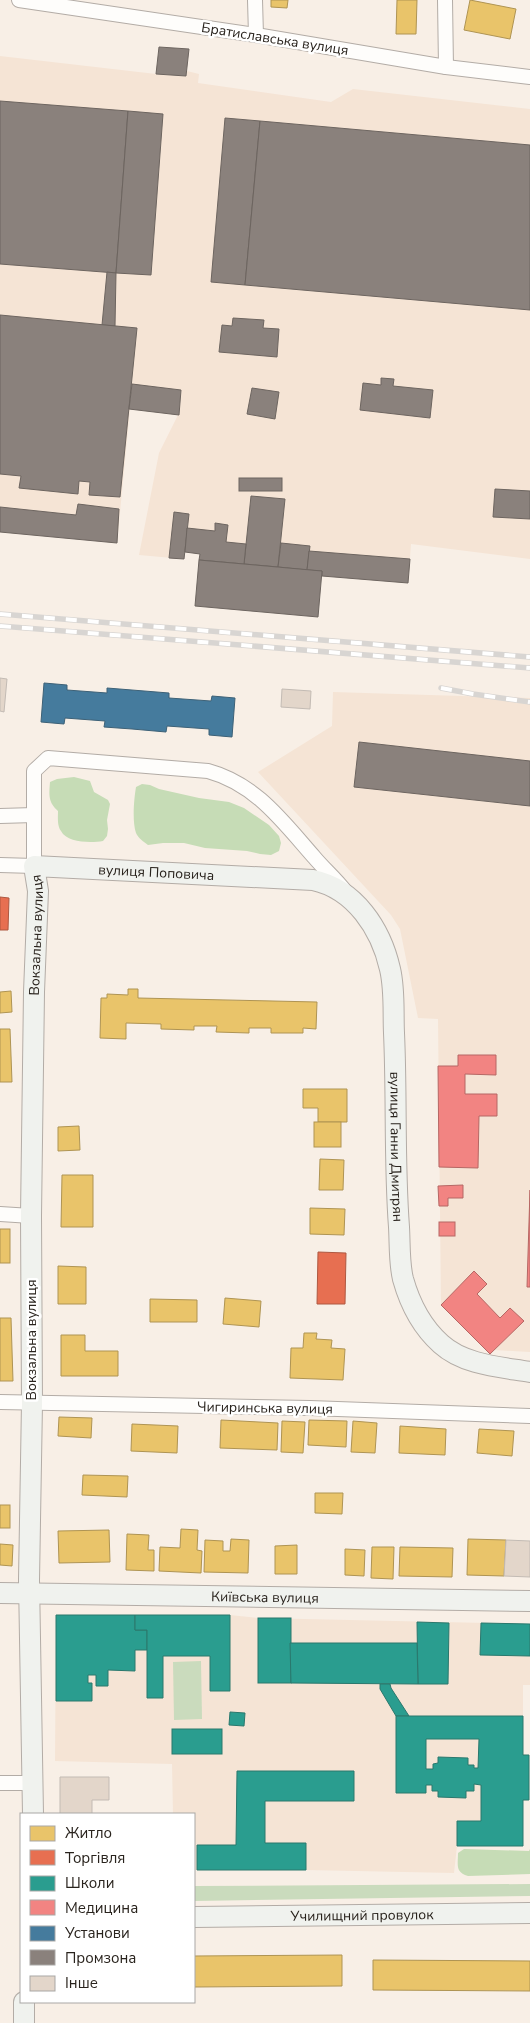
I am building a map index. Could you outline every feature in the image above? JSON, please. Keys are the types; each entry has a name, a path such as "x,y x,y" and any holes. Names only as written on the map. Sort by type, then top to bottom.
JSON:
{"street":[{"name":"Братиславська вулиця","path":"19,0 59,3 446,67 530,77"},
{"path":"255,0 256,35"},
{"path":"445,0 446,67"},
{"path":"34,866 34,771 48,758 208,771 246,787 266,803 316,860 335,878 349,898"},
{"path":"0,816 34,814"},
{"name":"вулиця Поповича","path":"0,865 313,880"},
{"name":"Вокзальна вулиця","path":"33,1813 30,1593 31,1216 34,992 38,891 34,866"},
{"name":"вулиця Ганни Дмитрян","path":"313,880 328,884 349,898 369,918 376,930 390,970 395,1062 397,1206 403,1278 414,1309 435,1338 459,1356 482,1363 530,1372"},
{"path":"0,1214 31,1216"},
{"name":"Чигиринська вулиця","path":"0,1402 530,1416"},
{"name":"Київська вулиця","path":"0,1593 530,1601"},
{"path":"0,1783 33,1783"},
{"name":"Училищний провулок","path":"195,1917 530,1913"},
{"path":"24,2003 24,2023"}],"shaded area":[{"path":"0,56 156,74 186,76 187,71 199,74 198,83 331,102 353,89 530,109 530,559 411,544 408,583 322,576 322,571 200,560 200,554 185,552 184,559 139,555 159,453 178,415 130,409 117,543 0,532"},
{"path":"333,692 530,698 530,1352 494,1350 490,1354 441,1305 438,1019 418,1018 400,929 391,915 258,772 332,726"},
{"path":"56,1615 230,1615 258,1618 530,1624 530,1685 523,1685 523,1754 529,1755 529,1800 523,1801 523,1846 457,1846 454,1873 195,1870 195,1813 173,1813 172,1764 55,1761"}],"green space":[{"path":"74,777 90,781 94,792 108,800 110,804 107,836 103,841 86,842 74,840 64,835 60,829 58,811 50,798 50,782 57,779"},
{"path":"142,784 199,798 229,802 244,808 269,825 279,836 281,843 279,851 271,855 205,848 184,843 148,845 137,835 134,822 136,787"},
{"path":"201,1661 202,1719 174,1720 173,1662"},
{"path":"464,1849 529,1851 530,1849 530,1874 468,1876 461,1872 458,1867 458,1853"},
{"path":"530,1884 530,1896 195,1901 195,1886"}],"building: Житло":[{"path":"271,0 288,0 287,8 271,7"},
{"path":"397,0 417,0 416,34 396,34"},
{"path":"470,0 516,9 510,39 464,30"},
{"path":"128,989 138,989 138,998 317,1002 316,1029 303,1028 303,1033 271,1033 271,1028 249,1028 249,1033 216,1032 217,1026 194,1026 194,1030 161,1029 161,1024 126,1023 126,1039 100,1038 101,998 107,998 107,994 128,995"},
{"path":"11,991 12,1012 0,1013 0,992"},
{"path":"0,1029 10,1029 12,1082 0,1082"},
{"path":"303,1089 347,1089 347,1122 318,1122 318,1108 303,1108"},
{"path":"314,1122 341,1122 341,1147 314,1147"},
{"path":"79,1126 80,1150 58,1151 58,1127"},
{"path":"320,1159 344,1160 343,1190 319,1190"},
{"path":"62,1175 93,1175 93,1227 61,1227"},
{"path":"310,1208 345,1209 344,1235 310,1234"},
{"path":"0,1229 10,1229 10,1263 0,1263"},
{"path":"58,1266 86,1267 86,1304 58,1304"},
{"path":"225,1298 261,1301 259,1327 223,1324"},
{"path":"150,1299 197,1300 197,1322 150,1322"},
{"path":"0,1318 11,1318 13,1381 0,1381"},
{"path":"304,1333 317,1333 316,1339 332,1340 331,1348 345,1349 343,1380 290,1378 291,1348 303,1348"},
{"path":"61,1335 85,1335 85,1351 118,1351 118,1376 61,1376"},
{"path":"59,1417 92,1418 91,1438 58,1436"},
{"path":"221,1420 278,1423 277,1450 220,1448"},
{"path":"309,1420 347,1421 346,1447 308,1445"},
{"path":"282,1421 305,1422 303,1453 281,1452"},
{"path":"353,1421 377,1423 375,1453 351,1452"},
{"path":"132,1424 178,1426 177,1453 131,1451"},
{"path":"400,1426 446,1429 445,1455 399,1453"},
{"path":"479,1429 514,1431 512,1456 477,1453"},
{"path":"83,1475 128,1476 127,1497 82,1495"},
{"path":"315,1493 343,1493 342,1514 315,1513"},
{"path":"0,1505 10,1505 10,1528 0,1528"},
{"path":"181,1529 198,1530 197,1550 202,1551 201,1573 159,1571 160,1547 180,1548"},
{"path":"109,1530 110,1562 59,1563 58,1531"},
{"path":"127,1534 149,1535 148,1550 154,1550 154,1571 126,1570"},
{"path":"231,1539 249,1540 248,1573 204,1572 205,1540 223,1541 223,1551 230,1551"},
{"path":"468,1539 506,1540 504,1576 467,1575"},
{"path":"0,1544 13,1545 12,1566 0,1565"},
{"path":"297,1545 297,1574 275,1574 275,1546"},
{"path":"372,1547 394,1547 393,1579 371,1578"},
{"path":"400,1547 453,1548 452,1577 399,1576"},
{"path":"345,1549 365,1550 364,1576 345,1575"},
{"path":"342,1955 342,1986 195,1987 195,1956"},
{"path":"373,1960 530,1961 530,1991 373,1990"}],"building: Торгівля":[{"path":"0,897 9,898 8,930 0,930"},
{"path":"318,1252 346,1253 345,1304 317,1304"}],"building: Школи":[{"path":"56,1615 135,1615 135,1630 147,1630 147,1650 135,1650 135,1671 108,1670 108,1686 96,1686 96,1675 88,1675 88,1683 92,1683 92,1701 56,1701"},
{"path":"135,1615 230,1615 230,1691 210,1691 210,1656 163,1656 163,1698 147,1698 147,1630 135,1630"},
{"path":"258,1618 291,1618 291,1683 258,1683"},
{"path":"417,1622 449,1623 448,1684 418,1684"},
{"path":"481,1623 530,1624 530,1656 480,1655"},
{"path":"290,1643 417,1643 418,1684 291,1683"},
{"path":"380,1684 390,1684 409,1716 396,1716 380,1689"},
{"path":"230,1712 245,1713 244,1726 229,1725"},
{"path":"396,1716 523,1716 523,1755 529,1755 529,1800 523,1800 523,1846 457,1846 457,1821 481,1821 481,1785 474,1784 474,1791 466,1791 466,1798 438,1797 438,1791 432,1791 432,1785 426,1785 426,1793 396,1793","holes":["426,1739 479,1739 478,1768 474,1768 474,1765 468,1765 468,1758 438,1757 438,1763 433,1764 433,1769 426,1769"]},
{"path":"172,1729 222,1729 222,1754 172,1754"},
{"path":"237,1771 354,1771 354,1801 265,1801 265,1843 306,1843 306,1870 197,1870 197,1845 236,1845"}],"building: Медицина":[{"path":"458,1055 496,1055 496,1075 465,1074 465,1094 497,1094 497,1116 479,1116 478,1168 439,1167 438,1066 458,1066"},
{"path":"463,1185 463,1198 448,1198 448,1206 439,1206 438,1186"},
{"path":"530,1190 530,1287 527,1287"},
{"path":"439,1222 455,1222 455,1236 439,1236"},
{"path":"474,1271 487,1284 477,1294 500,1318 510,1308 524,1321 490,1354 441,1305"}],"building: Установи":[{"path":"44,683 67,685 67,690 107,693 107,688 169,693 169,698 211,701 212,696 235,698 232,737 209,735 209,729 167,726 166,732 104,727 105,721 65,718 64,724 41,722"}],"building: Промзона":[{"path":"159,47 189,49 186,76 156,74"},
{"path":"0,101 128,111 116,273 0,264"},
{"path":"128,111 163,114 151,275 116,273"},
{"path":"225,118 260,121 245,285 211,282"},
{"path":"260,121 530,145 530,310 245,285"},
{"path":"107,272 116,273 115,326 102,325"},
{"path":"0,315 137,328 120,497 89,495 90,482 79,481 78,494 19,488 21,476 0,474"},
{"path":"233,318 264,320 263,328 279,329 277,357 219,352 222,325 232,326"},
{"path":"381,378 394,379 393,386 433,390 430,418 360,410 363,383 381,385"},
{"path":"132,384 181,390 179,415 129,409"},
{"path":"252,388 279,392 275,419 247,414"},
{"path":"239,478 282,478 282,491 239,491"},
{"path":"495,489 530,491 530,519 493,517"},
{"path":"251,496 285,499 278,567 244,564"},
{"path":"78,504 119,509 117,543 0,532 0,507 76,515"},
{"path":"174,512 189,514 184,559 169,558"},
{"path":"215,523 228,525 226,542 246,544 244,564 199,560 200,554 185,552 187,528 215,531"},
{"path":"281,543 310,546 307,570 278,567"},
{"path":"309,551 410,559 408,583 322,576 322,571 307,570"},
{"path":"199,560 322,571 318,617 195,606"},
{"path":"359,742 530,761 530,806 354,787"}],"building: Інше":[{"path":"0,678 7,679 4,712 0,711"},
{"path":"282,689 311,691 310,709 281,707"},
{"path":"506,1540 530,1541 530,1577 504,1576"},
{"path":"60,1777 109,1777 109,1800 92,1800 92,1813 60,1813"}],"railway":[{"path":"0,614 530,657"},
{"path":"0,626 530,668"},
{"path":"441,688 530,702"}]}
